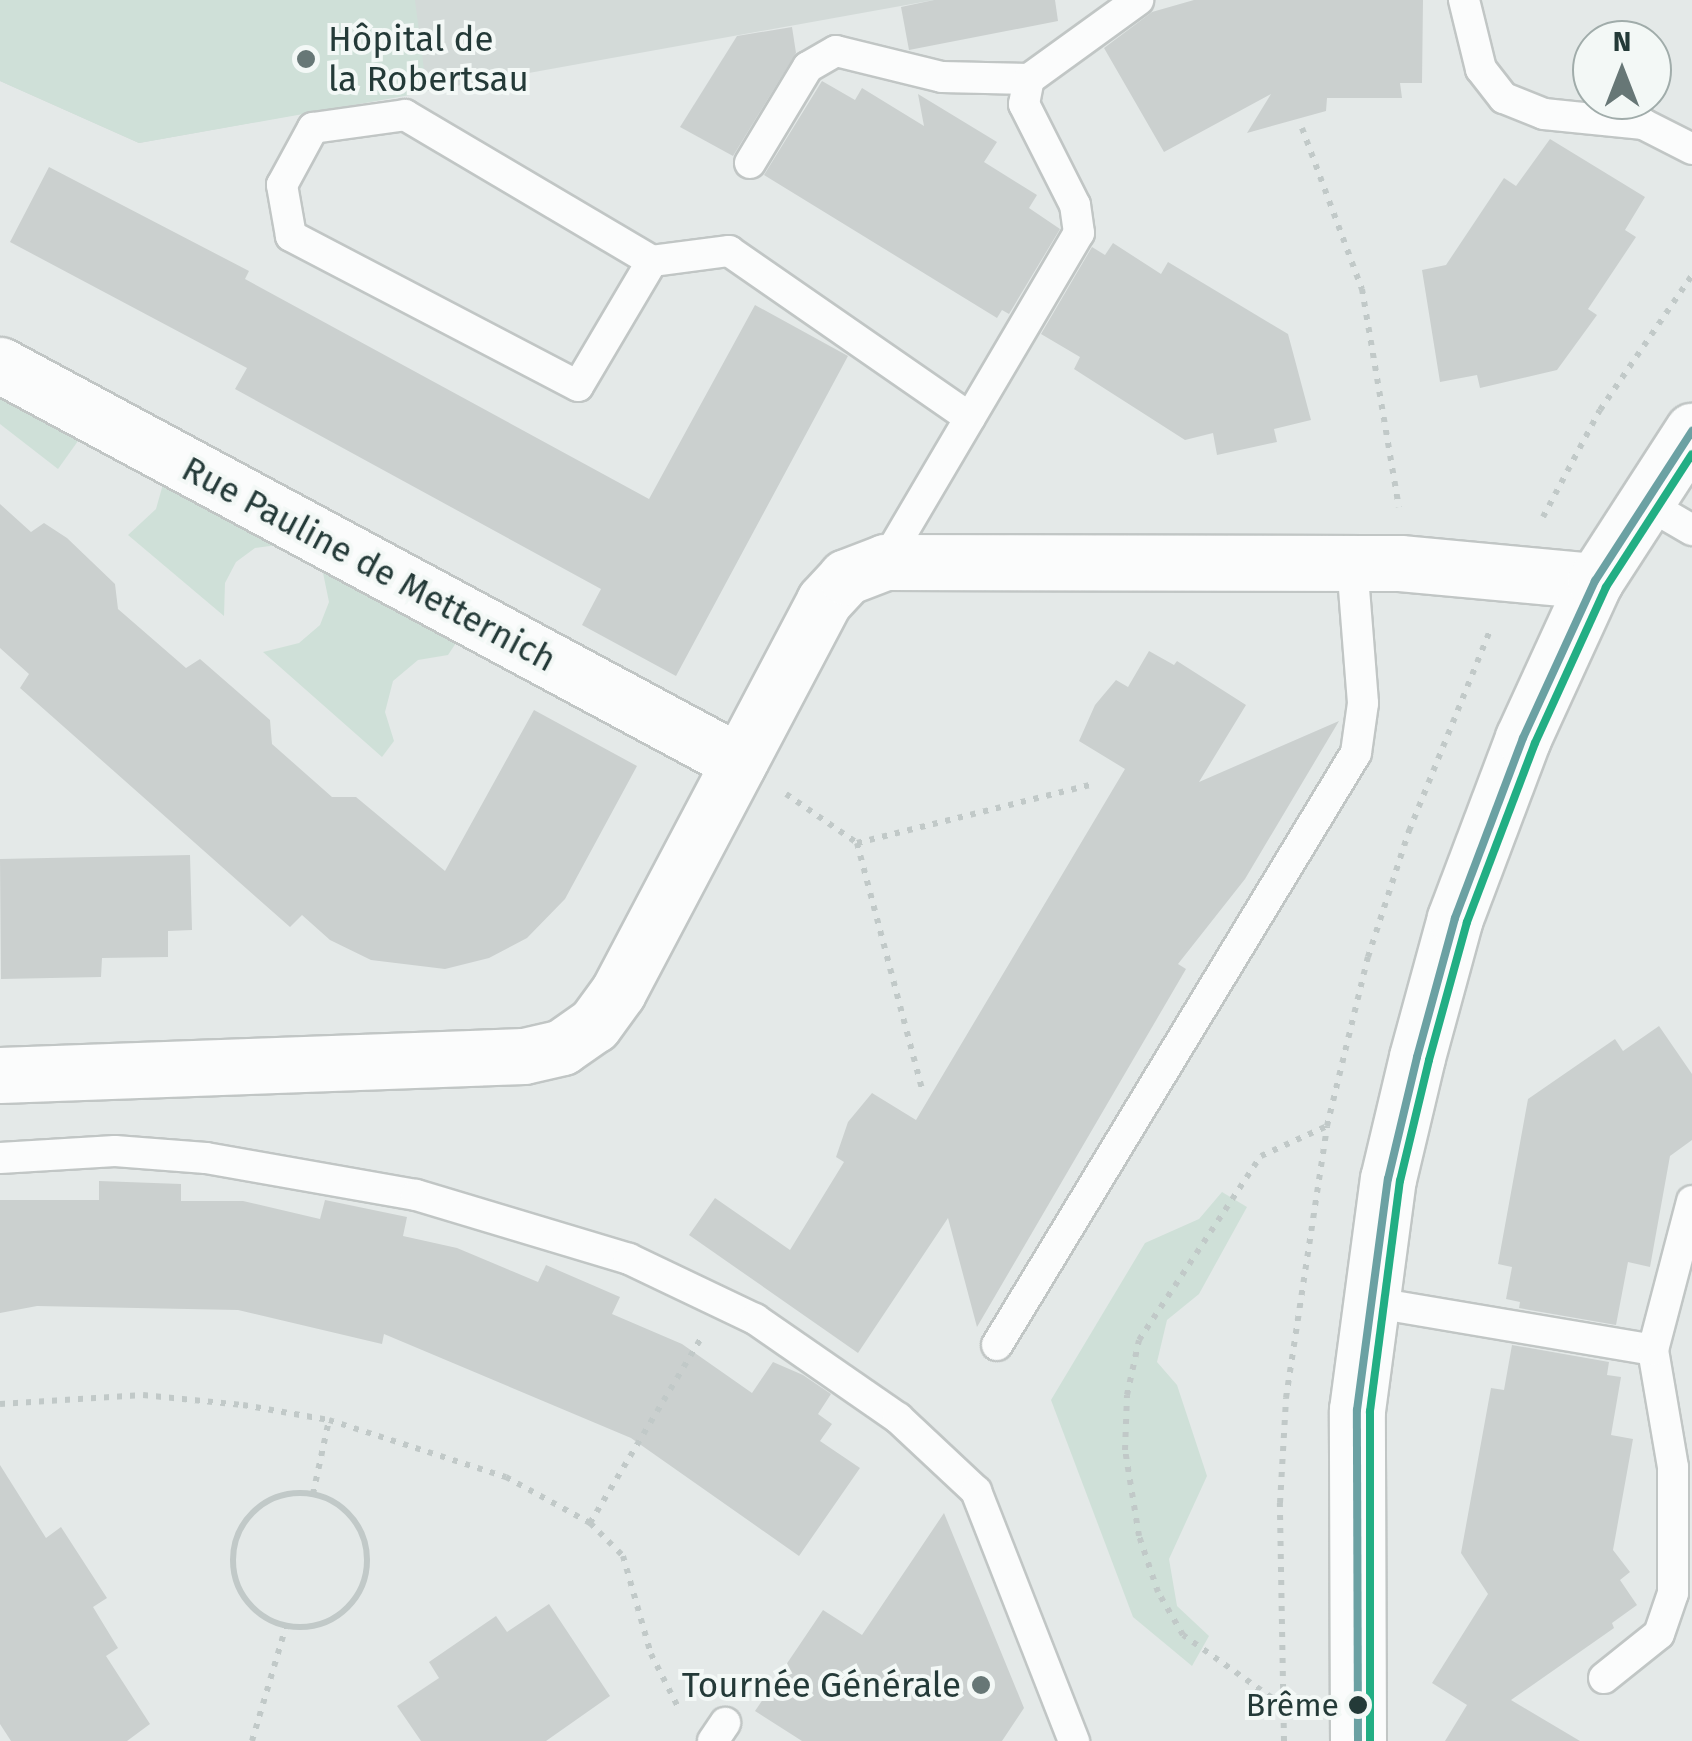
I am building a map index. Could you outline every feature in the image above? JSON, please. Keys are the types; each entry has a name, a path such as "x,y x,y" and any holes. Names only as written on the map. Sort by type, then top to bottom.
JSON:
{"street":[{"name":"Rue Pauline de Metternich","path":"0,365 739,762"},
{"path":"1358,1741 1354,1512 1370,1302 1388,1179 1455,918 1523,738 1595,581 1692,430"},
{"path":"0,1075 524,1056 562,1047 594,1025 618,992 824,601 846,578 885,562 1376,564 1595,581"}],"lane":[{"path":"750,163 808,68 836,51 942,77 1029,79 1138,0"},
{"path":"1464,0 1481,70 1504,98 1544,114 1642,124 1692,148"},
{"path":"885,562 1079,233 1075,205 1024,104 1029,79"},
{"path":"652,261 578,386 291,236 282,185 313,128 406,115 652,261 729,251 970,418"},
{"path":"1644,502 1692,530"},
{"path":"998,1345 1356,753 1376,564"},
{"path":"0,1158 115,1151 206,1158 381,1188 629,1260 722,1304 898,1418 976,1491 1074,1741"},
{"path":"1604,1678 1658,1634 1673,1593 1673,1467 1653,1350 1692,1200"},
{"path":"1370,1302 1653,1350"}],"path":[{"path":"1302,128 1362,289 1399,503 1376,564"},
{"path":"739,762 857,843 922,1090"},
{"path":"857,843 1094,784"},
{"path":"1283,1706 1182,1635 1158,1592 1139,1536 1125,1450 1127,1394 1139,1340 1262,1156 1327,1126"},
{"path":"590,1523 722,1304"},
{"path":"0,1404 144,1394 328,1420 506,1477 590,1523 623,1556 651,1654 682,1715"},
{"path":"313,1494 328,1420"},
{"path":"313,1494 356,1523 366,1547 366,1573 356,1598 337,1617 286,1626 262,1617 244,1598 233,1573 233,1547 244,1522 262,1504 313,1494"},
{"path":"252,1741 286,1626"}],"shaded area":[{"name":"Hôpital de la Robertsau","path":"0,0 934,0 139,143 0,81"},
{"name":"Hôpital de la Robertsau","path":"0,0 415,0 427,92 139,143 0,81"},
{"path":"0,383 83,434 58,469 0,424"},
{"path":"165,477 285,544 255,548 236,562 225,583 224,616 128,535 156,509"},
{"path":"322,568 460,637 448,655 418,660 393,681 385,712 394,741 382,757 263,652 299,643 320,625 329,602"},
{"path":"1222,1192 1247,1207 1199,1294 1167,1320 1157,1362 1177,1385 1207,1476 1169,1559 1177,1606 1209,1636 1192,1666 1133,1617 1051,1400 1145,1243 1199,1219"}],"building":[{"path":"934,0 1055,0 1058,21 909,50 901,7"},
{"path":"1194,0 1423,0 1422,83 1400,83 1402,98 1327,98 1326,111 1247,133 1271,94 1164,152 1104,48 1152,12"},
{"path":"792,27 796,53 733,156 680,127 737,36"},
{"path":"822,81 855,100 862,88 924,126 918,94 997,142 984,162 1037,195 1029,208 1060,229 1009,314 1002,310 997,318 764,175"},
{"path":"1550,139 1645,197 1625,230 1636,237 1588,309 1597,315 1557,370 1480,388 1477,375 1440,382 1422,270 1446,265 1504,178 1516,186"},
{"path":"49,167 249,271 245,279 649,499 755,305 848,356 676,676 582,625 601,589 235,389 247,368 10,242"},
{"path":"1113,243 1161,274 1168,262 1288,334 1311,420 1274,429 1277,442 1217,455 1213,433 1185,440 1074,369 1080,357 1041,334 1092,247 1105,255"},
{"path":"0,504 31,532 44,523 67,538 115,584 118,609 186,668 200,659 270,720 272,744 332,797 356,797 445,871 534,710 637,766 565,899 527,938 489,958 445,969 371,960 330,940 302,915 290,927 20,688 29,674 0,648"},
{"path":"1149,651 1174,665 1177,661 1246,705 1199,782 1339,721 1245,879 1178,964 1186,969 977,1327 948,1218 858,1353 689,1235 715,1198 790,1250 844,1162 836,1157 848,1122 872,1093 916,1120 1125,769 1079,741 1095,705 1116,680 1128,687"},
{"path":"190,855 192,930 168,931 168,957 102,958 101,977 1,979 0,859"},
{"path":"1659,1026 1692,1074 1692,1140 1670,1156 1650,1267 1628,1262 1616,1325 1519,1308 1520,1302 1506,1299 1512,1267 1498,1264 1528,1099 1615,1039 1623,1051"},
{"path":"99,1181 181,1184 181,1201 243,1201 320,1219 325,1200 407,1217 403,1236 457,1248 538,1282 546,1265 620,1297 612,1314 682,1344 752,1393 773,1362 803,1375 831,1394 818,1414 832,1424 820,1441 860,1468 799,1556 631,1438 384,1334 382,1344 238,1310 37,1306 0,1313 0,1200 99,1200"},
{"path":"1512,1345 1609,1362 1607,1375 1621,1377 1611,1435 1633,1439 1613,1550 1630,1572 1620,1580 1637,1605 1612,1623 1614,1628 1511,1700 1580,1741 1445,1741 1467,1705 1432,1683 1488,1594 1461,1553 1491,1388 1504,1390"},
{"path":"0,1465 46,1538 61,1527 107,1598 93,1607 118,1648 106,1656 150,1724 127,1741 11,1741 0,1724"},
{"path":"944,1513 1024,1708 1002,1741 802,1741 755,1711 823,1610 862,1635"},
{"path":"549,1604 610,1696 546,1741 421,1741 397,1706 439,1678 429,1662 496,1616 507,1632"}],"transit line":[{"path":"1358,1741 1357,1410 1388,1179 1417,1057 1455,918 1523,738 1595,581 1692,431"},
{"path":"1370,1741 1370,1411 1400,1181 1429,1060 1467,922 1535,743 1606,587 1692,454"}],"place":[{"name":"Hôpital de la Robertsau","path":"306,59"},
{"name":"Tournée Générale","path":"981,1685"},
{"name":"Brême","path":"1358,1705"}]}
